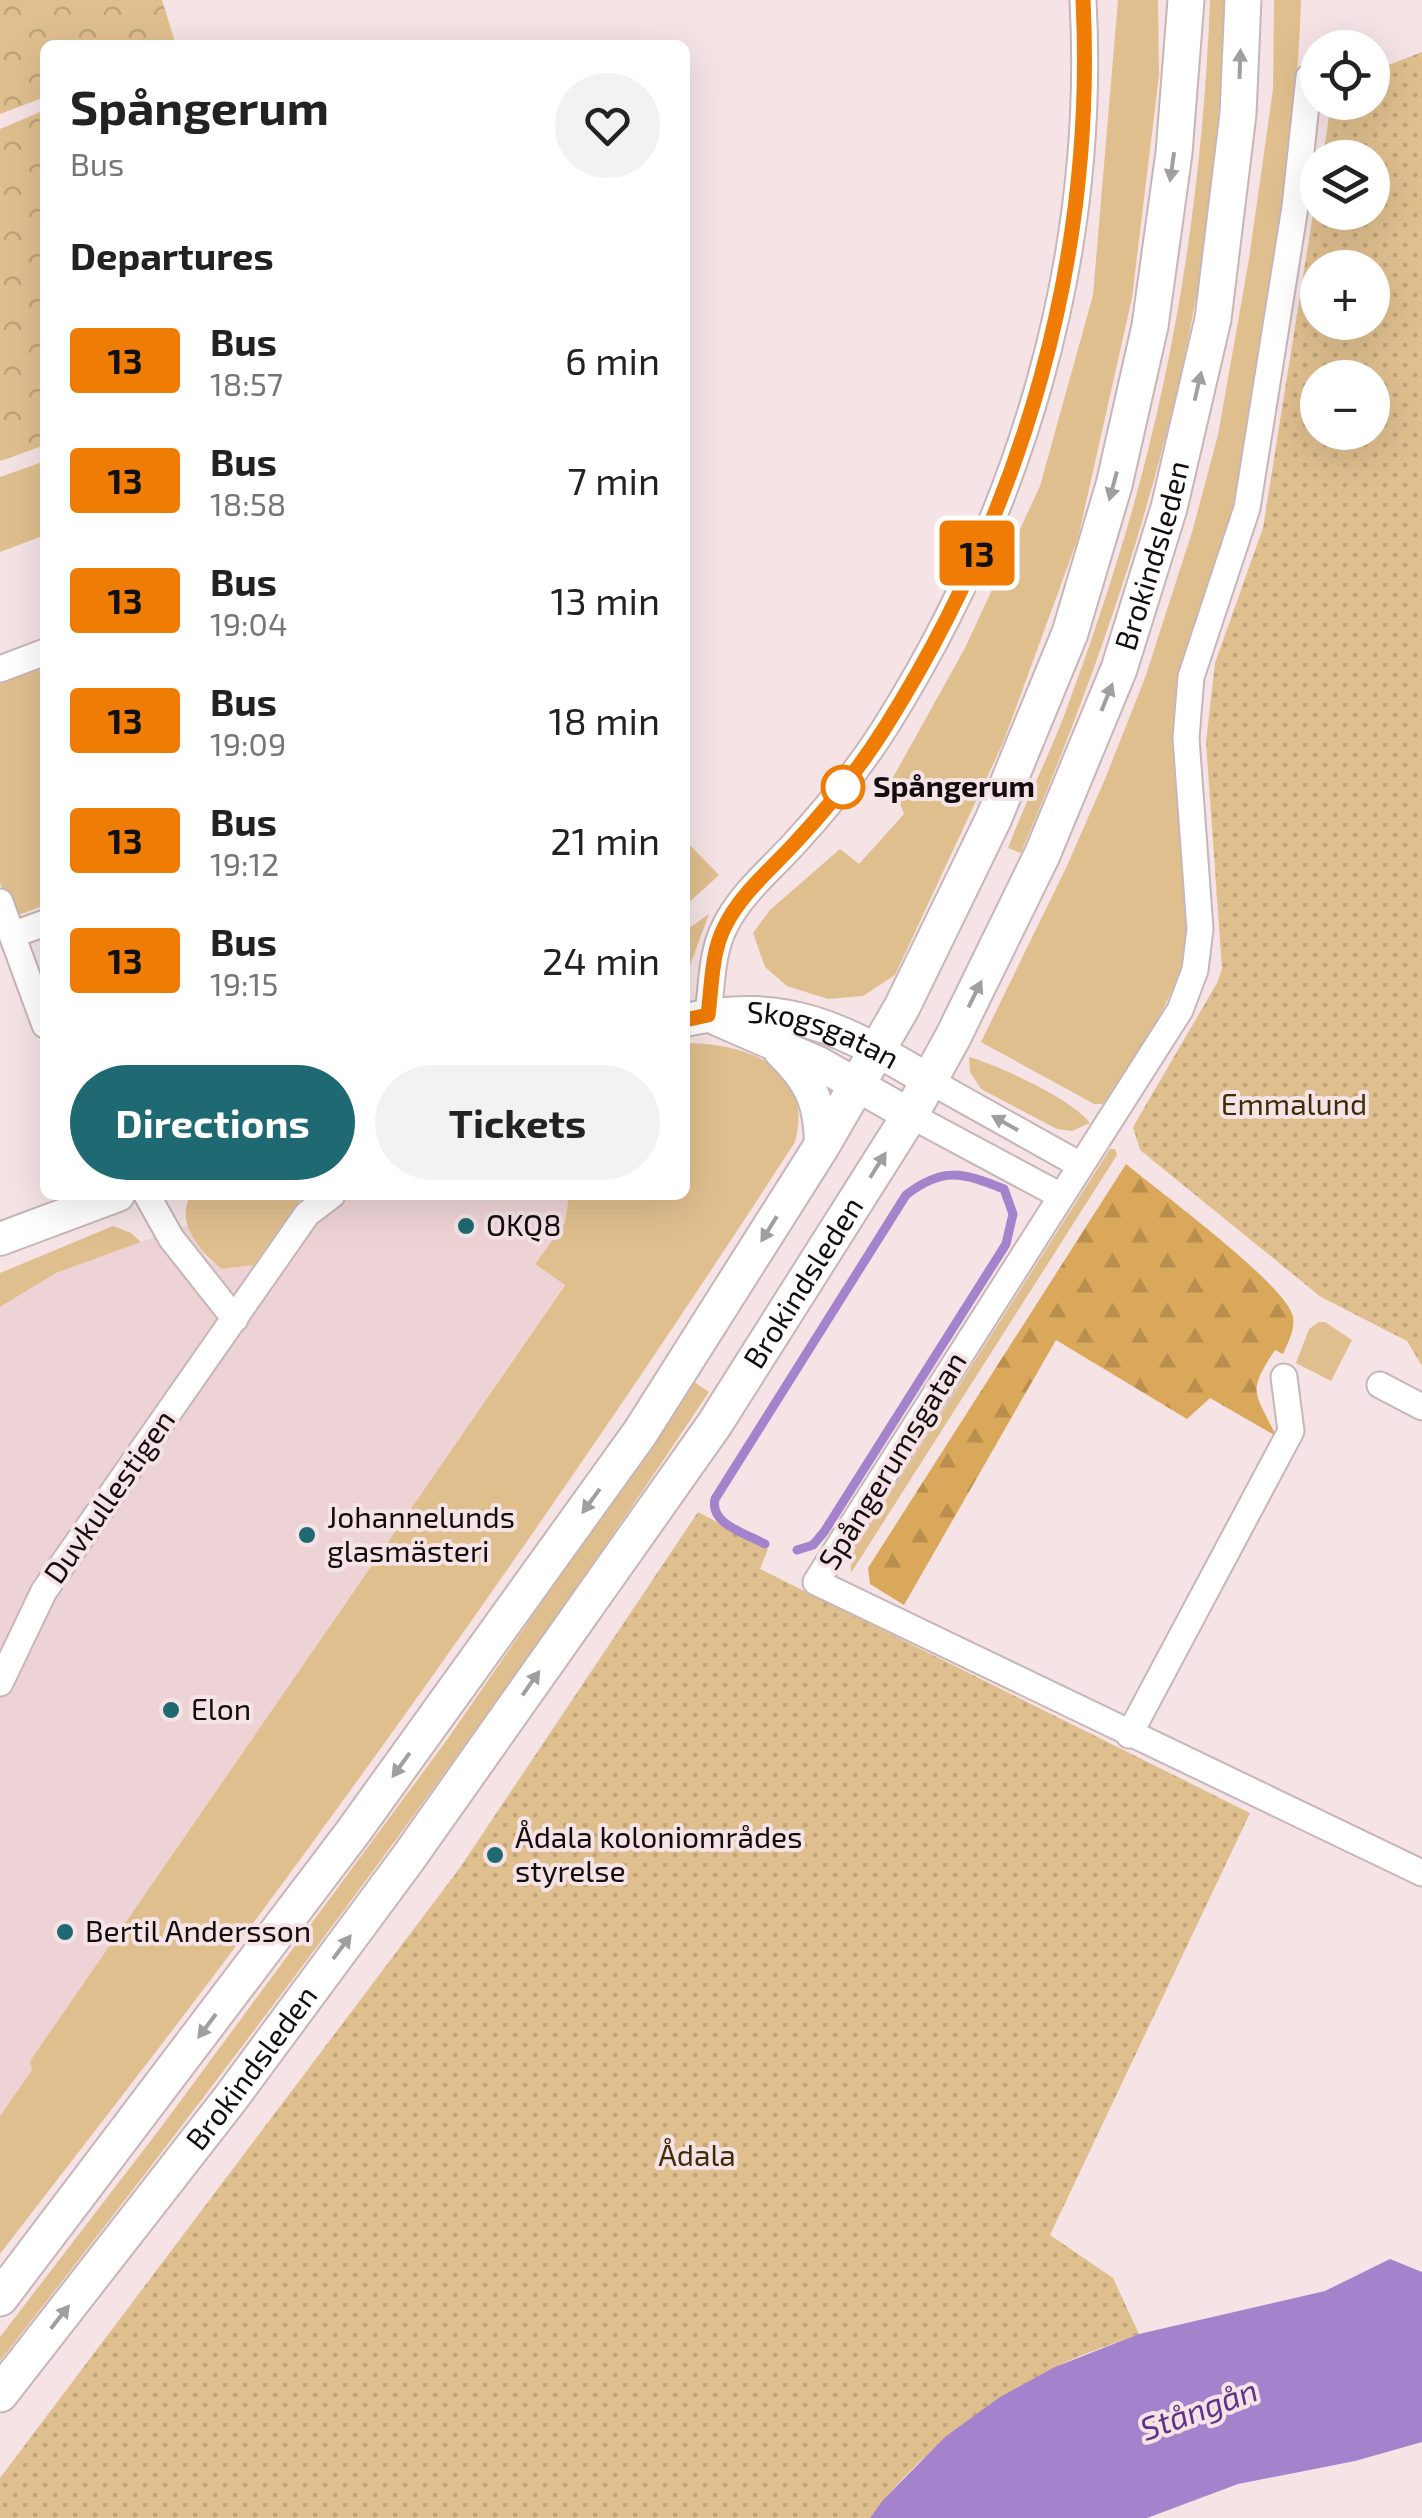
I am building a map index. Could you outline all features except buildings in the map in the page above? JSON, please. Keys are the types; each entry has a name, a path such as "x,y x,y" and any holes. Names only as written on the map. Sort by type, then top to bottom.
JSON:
{"main road":[{"name":"Brokindsleden","path":"0,2298 353,1832 640,1433 821,1147 902,1007 993,820 1070,633 1114,485 1150,326 1174,153 1186,0"},
{"name":"Brokindsleden","path":"0,2394 230,2099 420,1841 714,1424 930,1080 1042,855 1118,669 1169,508 1213,320 1238,114 1242,0"}],"street":[{"path":"697,1018 724,928 743,898 843,787 884,728 952,609 1012,472 1054,338 1072,246 1082,147 1084,0"},
{"name":"Spångerumsgatan","path":"1304,120 1295,207 1248,508 1201,644 1189,692 1186,738 1200,929 1194,970 1180,1010 816,1582 1422,1873"},
{"path":"0,669 40,654"},
{"path":"0,902 40,1011"},
{"path":"12,935 40,925"},
{"name":"Skogsgatan","path":"697,1018 783,1013 836,1028 930,1080"},
{"name":"Skogsgatan","path":"697,1018 818,1063 910,1115"},
{"path":"773,1044 802,1072 812,1092 821,1122 821,1147"},
{"path":"930,1080 1080,1164"},
{"path":"910,1115 1060,1196"},
{"path":"0,1239 104,1200"},
{"path":"150,1200 171,1238 235,1319"},
{"name":"Duvkullestigen","path":"0,1684 44,1591 307,1214 325,1200"},
{"path":"1130,1735 1291,1432 1284,1377"},
{"path":"1380,1384 1422,1407"}],"shaded area":[{"path":"300,1200 568,1200 565,1223 535,1264 565,1284 30,2061 32,2070 0,2116 0,1307 56,1273 188,1225 207,1258 222,1269 254,1265"}],"green space":[{"path":"0,0 162,0 174,40 40,40 40,99 0,114"},
{"path":"1118,0 1158,0 1159,75 1132,298 1078,538 1003,743 895,975 863,996 828,999 787,986 765,967 753,933 770,910 840,849 859,864 904,814 891,781 965,648 1040,486 1093,295"},
{"path":"1210,0 1225,0 1224,36 1210,207 1188,340 1129,564 1079,709 1021,853 1008,848 1064,716 1092,637 1155,421 1193,212"},
{"path":"1274,0 1301,0 1282,202 1241,479 1182,664 1174,718 1175,778 1188,899 1185,953 1156,1021 1103,1104 1094,1104 981,1042 1105,779 1145,678 1193,529 1218,435 1249,259 1273,89"},
{"name":"Emmalund","path":"1422,52 1422,1366 1407,1341 1321,1297 1140,1150 1133,1127 1222,969 1206,742 1215,663 1263,528 1300,296 1300,340 1390,340 1390,250 1307,250 1310,230 1390,230 1390,140 1326,140 1328,120 1390,120 1390,64"},
{"path":"40,112 40,447 0,461 0,129"},
{"path":"40,463 40,537 0,552 0,477"},
{"path":"40,662 40,907 13,917 0,883 0,677"},
{"path":"690,845 719,875 690,901"},
{"path":"709,914 690,965 690,927"},
{"path":"690,1043 752,1055 785,1078 795,1095 799,1116 795,1142 730,1241 599,1437 396,1727 225,1960 0,2254 0,2116 32,2070 30,2061 565,1285 535,1264 565,1223 568,1200 690,1200"},
{"path":"969,1057 1051,1094 1090,1123 1072,1131 1057,1129 981,1089 970,1072"},
{"path":"1110,1149 1115,1149 1117,1155 851,1573 851,1557 857,1545"},
{"path":"1126,1164 1246,1261 1285,1302 1293,1317 1291,1336 1283,1354 1275,1350 1257,1385 1259,1401 1276,1436 1210,1398 1187,1419 1056,1340 904,1605 870,1584 868,1568"},
{"path":"189,1200 300,1200 254,1265 222,1269 192,1236"},
{"path":"113,1226 141,1242 56,1273 0,1307 0,1273"},
{"path":"1319,1322 1352,1340 1331,1381 1296,1363 1309,1329"},
{"path":"694,1382 709,1392 540,1640 274,2004 0,2361 0,2337 162,2126 449,1737"},
{"name":"Ådala","path":"698,1512 768,1549 760,1569 1250,1813 1050,2235 1113,2278 1139,2334 1064,2363 978,2415 930,2452 870,2518 0,2518 0,2478 459,1869"}],"water":[{"name":"Stångån","path":"1390,2259 1422,2272 1422,2442 1355,2461 1238,2484 1147,2518 870,2518 945,2437 1000,2397 1055,2367 1139,2334 1325,2291"}],"waterway":[{"path":"765,1544 723,1522 715,1499 906,1195 931,1180 953,1175 1004,1189 1013,1214 1006,1244 824,1532 813,1545 797,1550"}],"bus line":[{"name":"13","path":"690,1019 708,1015 715,956 724,928 743,898 843,787 884,728 952,609 1012,472 1054,338 1072,246 1082,147 1083,0"}],"place":[{"name":"Spångerum","path":"843,787"},
{"name":"OKQ8","path":"466,1226"},
{"name":"Johannelunds glasmästeri","path":"307,1535"},
{"name":"Elon","path":"171,1710"},
{"name":"Ådala koloniområdes styrelse","path":"495,1855"},
{"name":"Bertil Andersson","path":"65,1932"}]}
